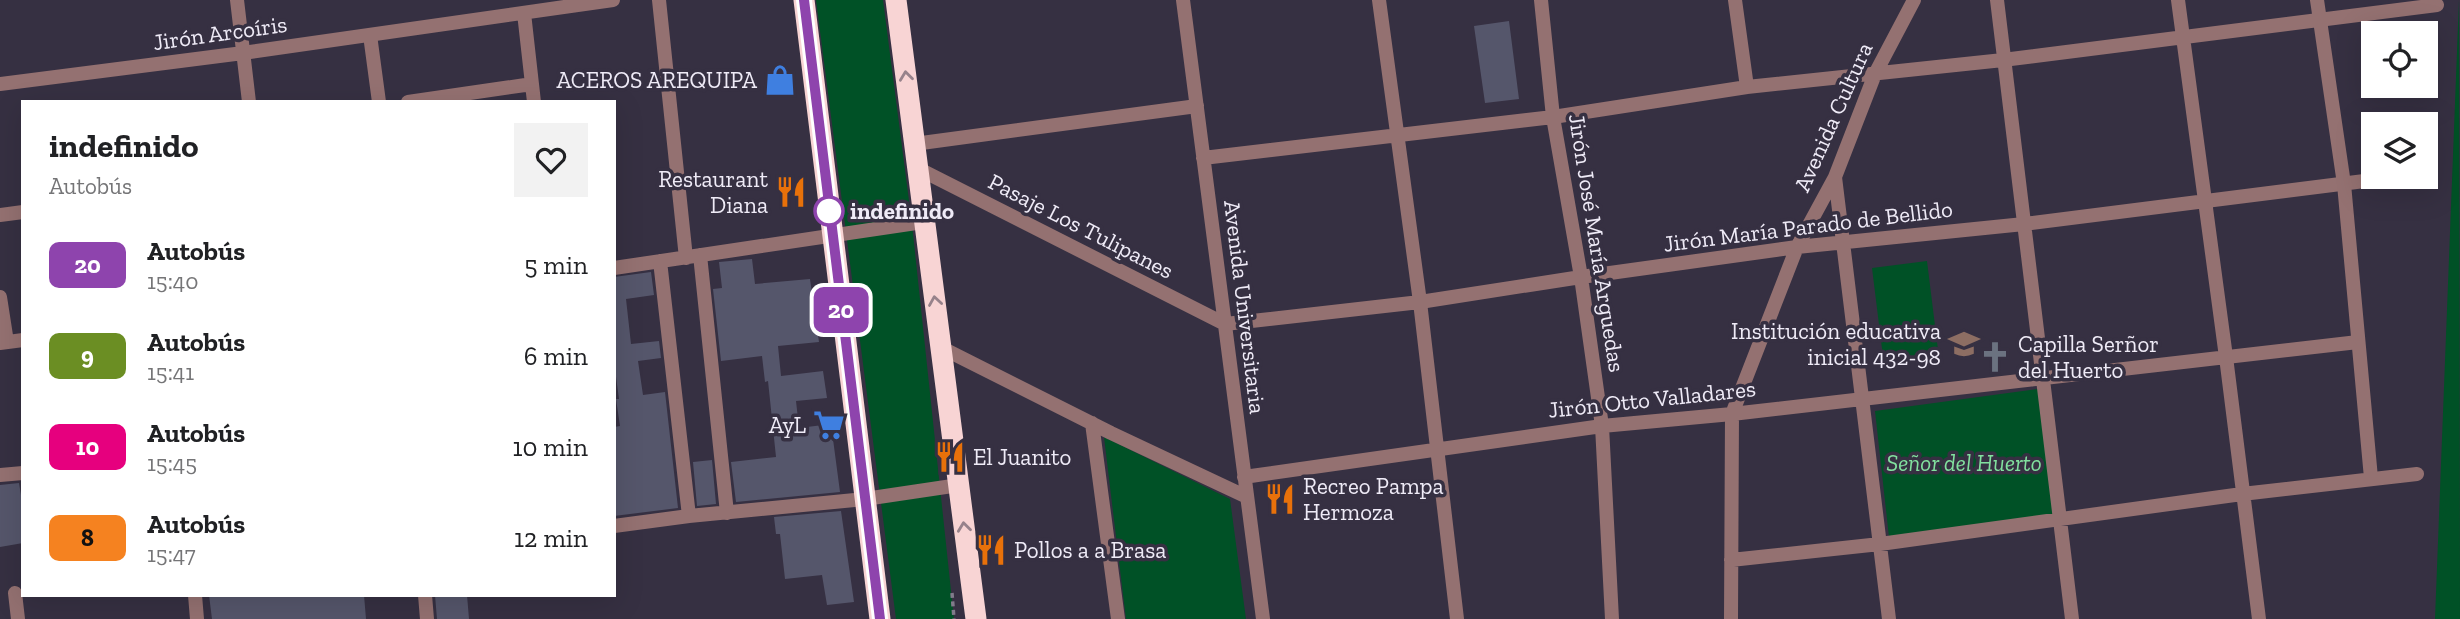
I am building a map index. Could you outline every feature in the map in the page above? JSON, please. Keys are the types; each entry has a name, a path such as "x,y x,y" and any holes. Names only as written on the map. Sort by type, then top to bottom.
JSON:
{"highway":[{"path":"804,0 880,619"},
{"path":"897,0 923,222 942,348 976,619"}],"street":[{"path":"237,0 249,100"},
{"name":"Jirón Arcoíris","path":"0,84 243,53 613,0"},
{"path":"659,0 727,513"},
{"name":"Avenida Universitaria","path":"1183,0 1263,619"},
{"path":"1379,0 1420,302 1457,619"},
{"name":"Jirón José María Arguedas","path":"1541,0 1553,117 1581,277 1602,426 1612,619"},
{"path":"1735,0 1747,87"},
{"name":"Avenida Cultura","path":"1731,619 1732,414 1797,247 1835,177 1875,74 1914,0"},
{"path":"1997,0 2045,378 2072,619"},
{"path":"2178,0 2227,357 2259,619"},
{"path":"2317,0 2344,184 2371,478"},
{"path":"1203,158 1553,117 1747,87 2003,60 2437,5"},
{"path":"524,13 534,100"},
{"path":"370,35 379,100"},
{"path":"422,100 532,84"},
{"path":"914,144 1197,106"},
{"name":"Pasaje Los Tulipanes","path":"917,168 1225,324"},
{"path":"1835,177 1889,619"},
{"name":"Jirón María Parado de Bellido","path":"1225,324 1420,302 1797,247 2024,224 2361,182"},
{"path":"0,215 21,212"},
{"path":"616,268 923,222"},
{"path":"660,261 689,516"},
{"path":"0,297 4,343"},
{"name":"Jirón Otto Valladares","path":"1244,477 1602,426 1732,414 2358,342"},
{"path":"942,348 1247,497"},
{"path":"1092,423 1118,619"},
{"path":"0,475 21,473"},
{"path":"1731,560 1880,544 2242,494 2417,474"},
{"path":"616,527 689,516 865,499 959,485"},
{"path":"13,593 18,619"},
{"path":"194,597 197,619"},
{"path":"425,597 427,619"}],"green space":[{"path":"816,0 883,0 912,224 954,619 896,619"},
{"path":"2459,0 2460,619 2435,619"},
{"path":"1927,261 1939,358 1884,365 1872,268"},
{"name":"Señor del Huerto","path":"2038,389 2054,516 1889,537 1875,411"},
{"path":"1104,437 1230,499 1246,619 1126,619"}],"building":[{"path":"1509,21 1519,99 1485,103 1474,26"},
{"path":"752,259 755,284 810,279 819,342 778,346 781,376 823,371 827,398 796,401 799,428 831,424 840,492 736,502 731,462 776,457 768,381 765,382 762,356 721,361 713,289 722,288 719,262"},
{"path":"651,272 654,295 626,299 631,344 659,341 661,358 638,361 643,395 665,392 678,508 616,516 616,427 620,426 616,399 619,399 616,377 616,277"},
{"path":"712,460 716,504 697,506 693,462"},
{"path":"19,483 21,543 0,547 0,485"},
{"path":"841,511 854,602 827,605 822,575 785,579 780,534 776,534 774,517"},
{"path":"209,597 364,597 366,619 212,619"},
{"path":"435,597 467,597 469,619 437,619"}],"bus line":[{"name":"20","path":"804,0 880,619"}],"place":[{"name":"ACEROS AREQUIPA","path":"780,80"},
{"name":"Restaurant Diana","path":"791,192"},
{"name":"indefinido","path":"829,211"},
{"name":"Institución educativa inicial 432-98","path":"1964,344"},
{"name":"Capilla Serñor del Huerto","path":"1995,357"},
{"name":"AyL","path":"829,425"},
{"name":"El Juanito","path":"950,457"},
{"name":"Recreo Pampa Hermoza","path":"1280,499"},
{"name":"Pollos a a Brasa","path":"991,550"}]}
